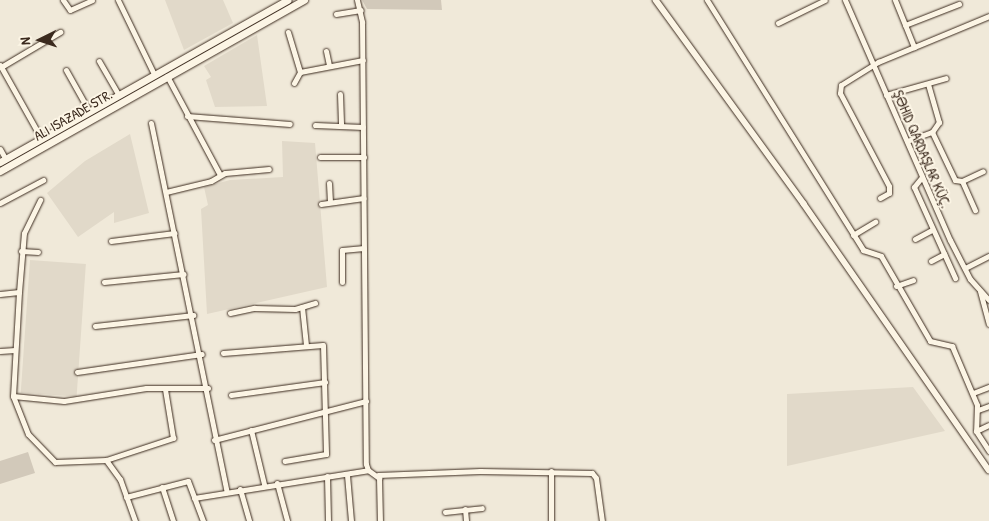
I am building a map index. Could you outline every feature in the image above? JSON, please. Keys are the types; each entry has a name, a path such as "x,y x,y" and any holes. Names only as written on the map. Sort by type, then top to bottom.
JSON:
{"main road":[{"path":"166,73 287,0"},
{"path":"156,78 304,0"},
{"name":"ALI ISAZADE STR.","path":"3,160 89,111 156,78"},
{"name":"ALI ISAZADE STR.","path":"0,171 156,78"}],"street":[{"path":"63,0 70,10 92,0"},
{"path":"118,0 156,78"},
{"path":"357,0 361,10 363,60 368,470"},
{"path":"656,0 804,204 989,470"},
{"path":"707,0 863,250 881,256 896,286 930,341 952,346 974,393 978,410 976,431 989,451"},
{"path":"778,23 824,0"},
{"name":"ŞƏHID QARDAŞLAR KÜÇ.","path":"845,0 922,177 965,268 980,291 989,300"},
{"path":"896,0 914,47"},
{"path":"905,25 959,4"},
{"path":"336,14 361,10"},
{"path":"880,198 889,192 889,186 839,89 873,65 989,16"},
{"path":"41,138 0,66 60,32"},
{"path":"288,32 300,72 294,84"},
{"path":"326,51 329,65"},
{"path":"300,72 363,60"},
{"path":"100,61 119,95"},
{"path":"66,70 89,111"},
{"path":"166,73 187,116 220,175"},
{"path":"886,95 946,78"},
{"path":"907,141 932,132 939,122 928,84"},
{"path":"340,94 341,126"},
{"path":"187,116 290,124"},
{"path":"152,123 202,354 214,440 227,492"},
{"path":"315,125 363,127"},
{"path":"932,132 955,180 962,181 983,171"},
{"path":"0,149 3,160"},
{"path":"320,157 364,157"},
{"path":"166,192 220,175 269,169"},
{"path":"922,177 914,187 954,278"},
{"path":"0,203 43,180"},
{"path":"962,181 975,210"},
{"path":"328,184 330,202"},
{"path":"321,204 364,198"},
{"path":"40,200 24,233 21,251 15,350 13,396 28,434 51,460 106,460 174,438 165,390"},
{"path":"853,235 875,222"},
{"path":"915,238 932,230"},
{"path":"111,241 175,234"},
{"path":"342,282 342,250 364,248"},
{"path":"21,251 38,252"},
{"path":"931,261 944,254"},
{"path":"965,268 989,256"},
{"path":"104,282 184,274"},
{"path":"896,286 913,280"},
{"path":"980,291 989,324"},
{"path":"0,294 19,292"},
{"path":"230,313 254,308 302,307 315,303"},
{"path":"302,307 306,344"},
{"path":"95,326 193,315"},
{"path":"223,353 306,344 323,345 326,454 285,461"},
{"path":"0,351 15,350"},
{"path":"76,372 202,354"},
{"path":"231,395 325,382"},
{"path":"974,393 989,387"},
{"path":"13,396 64,401 146,388 165,390 208,388"},
{"path":"214,440 325,408 366,401"},
{"path":"978,410 989,406"},
{"path":"976,431 989,425"},
{"path":"251,430 264,484"},
{"path":"106,460 126,498 135,521"},
{"path":"194,498 264,484 347,475 368,470 378,475 550,471 595,474 602,521"},
{"path":"550,471 551,521"},
{"path":"347,475 351,521"},
{"path":"378,475 380,521"},
{"path":"327,476 328,521"},
{"path":"126,498 188,481 203,521"},
{"path":"277,482 287,521"},
{"path":"162,487 173,521"},
{"path":"240,489 249,521"},
{"path":"445,512 482,508"},
{"path":"465,509 466,521"}],"shaded area":[{"path":"165,0 223,0 233,23 184,50"},
{"path":"362,0 441,0 442,10 367,9"},
{"path":"257,35 267,106 215,107 206,80 211,77 204,66"},
{"path":"130,134 149,213 114,223 114,212 78,237 47,193 85,161"},
{"path":"282,141 315,143 327,287 207,314 201,209 208,205 204,187 230,180 283,177"},
{"path":"30,260 86,264 77,397 21,393"},
{"path":"913,387 945,431 787,466 787,394"},
{"path":"28,452 35,473 0,484 0,461"}]}
